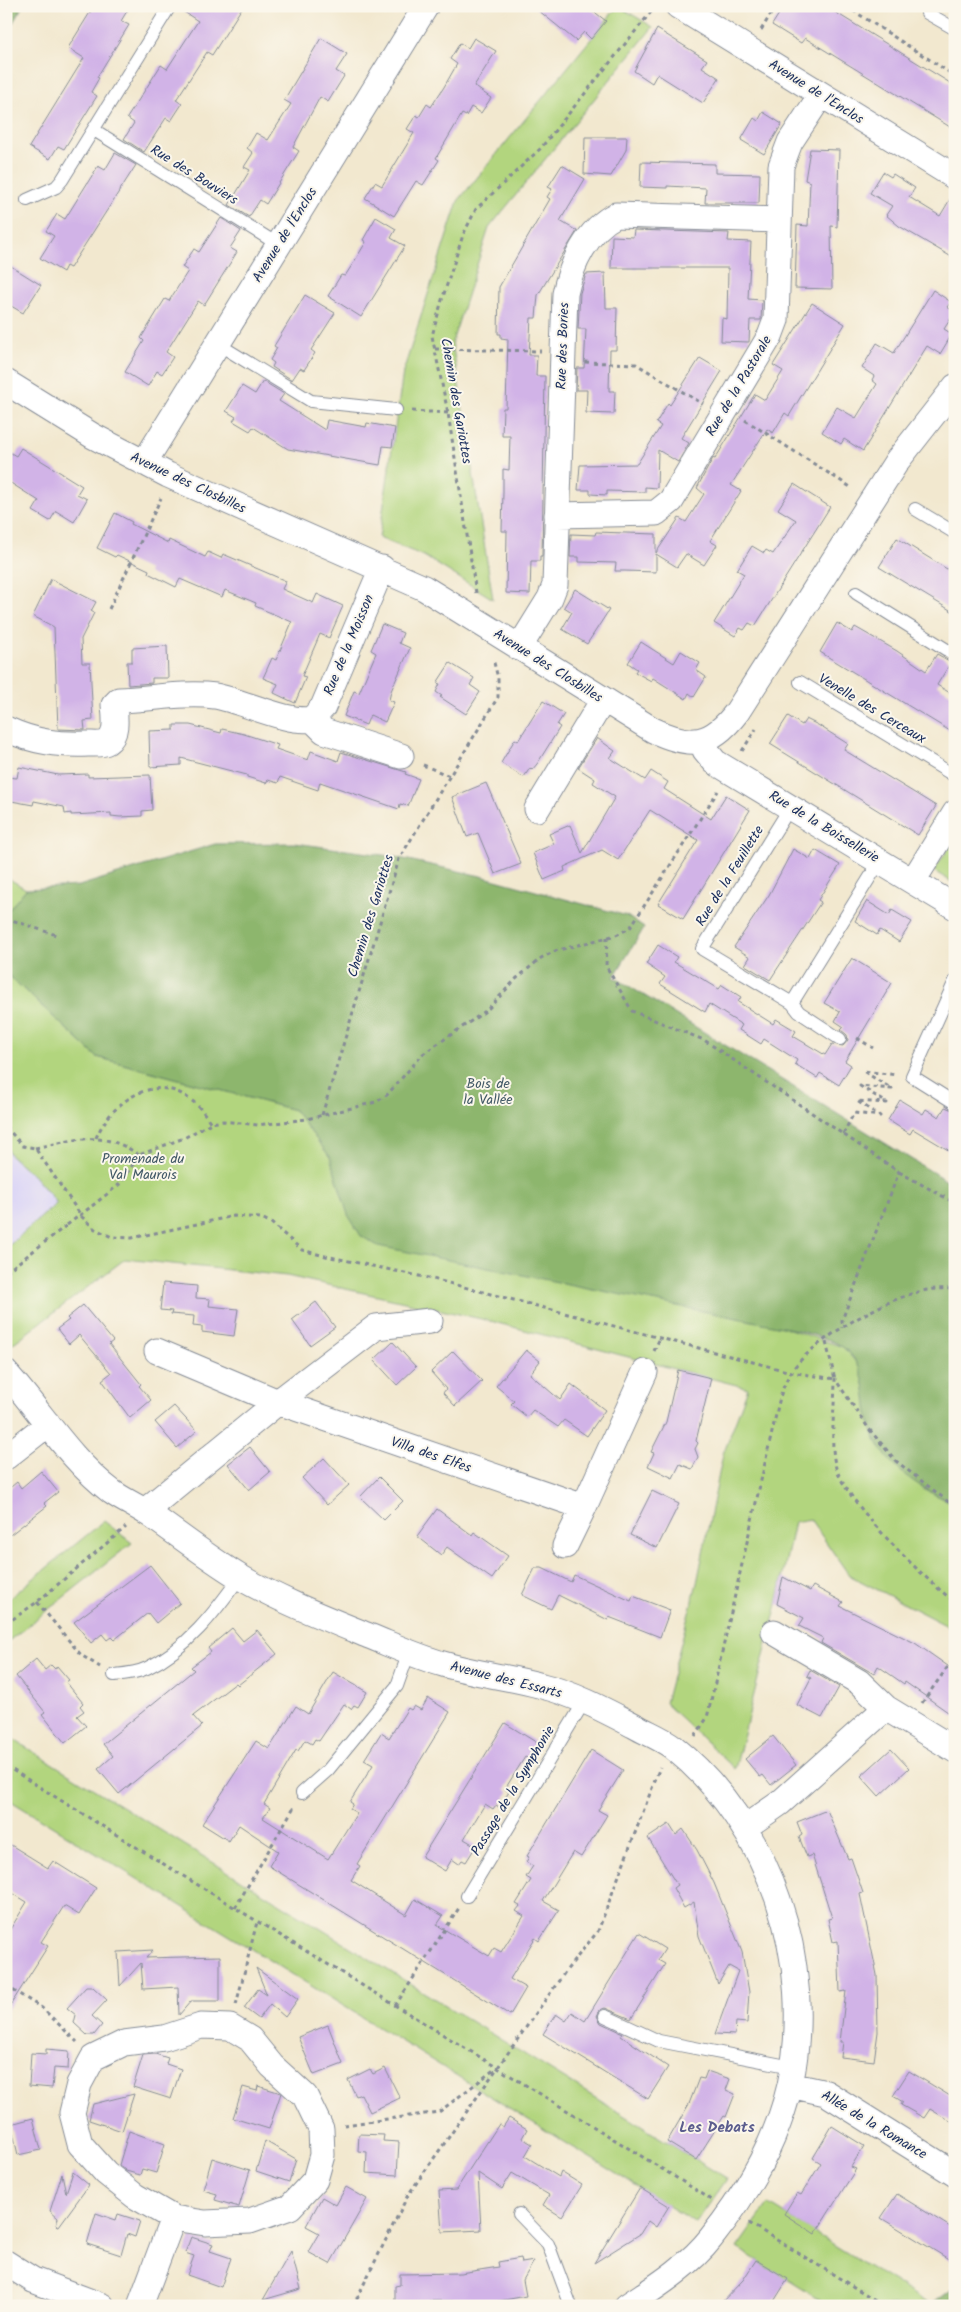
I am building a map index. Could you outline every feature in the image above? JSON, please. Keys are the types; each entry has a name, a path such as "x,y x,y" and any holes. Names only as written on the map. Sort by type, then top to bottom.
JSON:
{"street":[{"name":"Avenue de l'Enclos","path":"144,463 426,6"},
{"name":"Avenue de l'Enclos","path":"678,6 955,177"},
{"name":"Rue de la Pastorale","path":"557,515 656,513 671,500 770,336 776,320 782,166 785,154 821,95"},
{"name":"Rue des Bories","path":"519,648 550,598 555,585 565,294 568,276 591,236 608,219 626,214 779,220"},
{"name":"Avenue des Closbilles","path":"6,382 93,436 187,485 382,568 424,588 603,700 675,740 702,740"},
{"path":"702,740 718,732 739,709 872,500 917,433 955,387"},
{"name":"Rue de la Moisson","path":"312,719 323,706 382,568"},
{"path":"6,729 23,737 41,742 60,745 99,744 107,742 111,737 115,726 114,705 119,700 212,696 236,700 297,720 312,719 324,731 401,756"},
{"path":"536,809 603,700"},
{"name":"Rue de la Boissellerie","path":"702,740 705,750 715,762 914,880 955,908"},
{"path":"914,880 955,813"},
{"path":"145,1511 278,1402 376,1327 430,1322"},
{"name":"Villa des Elfes","path":"156,1351 278,1402 584,1507"},
{"path":"565,1546 645,1372"},
{"name":"Avenue des Essarts","path":"6,1374 48,1424 65,1448 113,1493 145,1511 240,1577 302,1608 410,1652 443,1664 544,1686 612,1713 673,1748 703,1774 744,1828 776,1891 794,1962 797,2028 791,2076 765,2156 711,2238 686,2264 628,2306"},
{"path":"6,1457 48,1424"},
{"path":"774,1632 859,1682 886,1708 955,1750"},
{"path":"744,1828 780,1803 886,1708"},
{"path":"202,2026 230,2027 250,2039 272,2066 305,2096 321,2129 322,2155 315,2180 290,2207 250,2221 205,2223 173,2218 135,2196 106,2173 80,2144 72,2113 79,2084 93,2058 124,2043 164,2038 202,2026"},
{"name":"Allée de la Romance","path":"791,2076 826,2093 955,2174"},
{"path":"140,2306 173,2218"},
{"path":"6,2263 33,2280 102,2306"}],"lane":[{"path":"27,200 56,187 62,180 170,6"},
{"path":"931,6 927,13 955,29"},
{"name":"Rue des Bouviers","path":"94,130 279,245"},
{"path":"218,344 311,401 396,410"},
{"path":"915,509 955,532"},
{"path":"856,593 955,655"},
{"name":"Venelle des Cerceaux","path":"800,682 955,776"},
{"name":"Rue de la Feuillette","path":"791,806 702,949 792,1003 799,1012 845,1036"},
{"path":"792,1003 880,861"},
{"path":"955,981 912,1076 955,1103"},
{"path":"114,1675 147,1669 190,1638 208,1621 240,1577"},
{"path":"302,1793 328,1770 396,1686 410,1652"},
{"name":"Passage de la Symphonie","path":"466,1896 584,1702"},
{"path":"605,2016 659,2041 791,2076"},
{"path":"519,2214 548,2244 571,2306"}],"path":[{"name":"Chemin des Gariottes","path":"474,597 477,589 448,413 432,336 436,317 463,235 476,209 540,148 656,6"},
{"path":"758,34 776,6"},
{"path":"846,6 955,76"},
{"path":"435,349 538,350 562,361 636,364 721,416 741,418 872,500"},
{"path":"396,410 448,413"},
{"path":"109,610 162,495"},
{"name":"Chemin des Gariottes","path":"322,1116 399,859 498,697 498,678 492,655"},
{"path":"401,756 450,776"},
{"path":"6,1272 121,1183 139,1155 184,1138 223,1120 258,1125 322,1116 355,1108 383,1098 423,1054 487,1010 516,979 541,958 575,945 624,932 633,925 730,771"},
{"path":"6,918 56,935"},
{"path":"608,937 606,966 632,1011 704,1040 899,1172 955,1203"},
{"path":"845,1036 873,1048"},
{"path":"844,1134 854,1113 880,1116 857,1101 887,1103 860,1086 892,1089 863,1071 912,1076"},
{"path":"96,1138 111,1112 124,1099 144,1090 160,1089 186,1096 200,1106 211,1124"},
{"path":"6,1127 23,1146 34,1148 96,1138 116,1143 139,1155"},
{"path":"34,1148 82,1217 95,1229 112,1237 132,1238 216,1218 243,1216 261,1218 270,1222 302,1250 433,1279 791,1372 835,1379 869,1430 896,1461 955,1507"},
{"path":"842,1329 842,1320 899,1172"},
{"path":"353,2306 408,2195 565,1972 598,1931 673,1748 701,1729 707,1718 780,1397 791,1372 825,1338 903,1296 927,1290 955,1288"},
{"path":"825,1338 835,1379 835,1464 846,1488 873,1523 935,1588 955,1602"},
{"path":"6,1624 37,1602 145,1511"},
{"path":"37,1602 80,1655 114,1675"},
{"path":"909,1722 955,1657"},
{"path":"6,1766 257,1922 498,2066 885,2306"},
{"path":"235,1908 302,1793"},
{"path":"395,2006 466,1896"},
{"path":"230,2027 257,1922"},
{"path":"6,1986 42,2008 93,2058"},
{"path":"321,2129 439,2112 498,2066"},
{"path":"951,2306 955,2303"}],"shaded area":[{"path":"6,1148 12,1157 34,1176 57,1203 6,1248"}],"green space":[{"path":"6,6 23,6 6,34"},
{"path":"618,6 653,27 489,228 452,342 493,599 424,556 379,538 403,372 458,201"},
{"path":"955,838 955,884 934,871"},
{"name":"Bois de la Vallée","path":"295,843 390,856 481,876 627,916 644,928 614,977 955,1186 955,1504 910,1479 883,1452 871,1428 863,1380 859,1369 853,1358 840,1345 797,1330 378,1246 361,1236 348,1215 330,1157 294,1110 97,1057 6,973 6,913 26,889 79,886 215,844"},
{"path":"6,877 26,889 6,913"},
{"name":"Promenade du Val Maurois","path":"6,973 97,1057 294,1110 330,1157 338,1177 843,1347 861,1368 875,1439 923,1489 955,1504 955,1630 849,1575 810,1519 794,1522 777,1604 735,1769 665,1703 697,1583 723,1454 748,1388 486,1320 287,1276 125,1259 11,1345 6,1339 6,1248 57,1203 34,1176 12,1157 6,1148"},
{"path":"104,1521 132,1543 6,1643 6,1601"},
{"path":"6,1735 727,2179 696,2223 6,1798"},
{"path":"768,2204 931,2305 830,2306 737,2248"},
{"path":"955,2287 955,2306 929,2306 931,2305"}],"building":[{"path":"94,6 130,6 121,21 129,25 97,77 99,78 91,92 97,96 64,149 58,146 50,159 29,147 84,58 68,48"},
{"path":"178,6 243,6 212,55 207,52 176,100 182,104 171,121 166,118 144,152 124,139 134,123 127,118 161,65 167,69 198,21 178,8"},
{"path":"533,6 587,6 606,21 591,39 584,32 576,41"},
{"path":"784,6 825,6 955,86 955,130 805,38 801,43 772,25"},
{"path":"657,29 707,60 702,67 719,78 703,103 657,74 652,83 634,71"},
{"path":"321,38 347,54 336,71 344,76 328,102 320,97 293,147 299,151 266,204 260,200 249,217 229,205 250,170 244,167 253,153 247,148 256,133 268,140 291,104 284,100"},
{"path":"474,38 496,51 474,86 491,98 481,113 471,107 466,116 462,114 436,158 439,160 423,185 416,181 394,216 365,198 375,182 382,186 414,133 407,129 416,115 419,117 427,104 431,107 444,87 457,64 450,59 460,43 468,48"},
{"path":"763,112 782,124 764,154 741,140 754,118 758,121"},
{"path":"585,137 627,137 626,150 611,176 584,174"},
{"path":"810,149 839,150 837,227 831,226 832,289 795,288 797,225 808,226 810,182 805,180"},
{"path":"115,153 136,165 70,268 66,266 63,272 40,258 54,236 46,231 57,214 65,219 98,166 105,170"},
{"path":"641,162 715,164 715,173 760,174 759,203 705,203 706,188 640,187"},
{"path":"562,165 585,179 560,221 577,231 538,295 536,318 531,318 529,355 537,355 536,376 545,376 542,556 540,556 540,561 531,561 530,594 506,593 507,531 502,531 503,469 509,470 510,436 502,436 503,408 506,408 508,339 501,338 501,334 498,334 499,287 550,199 547,197 552,189 548,187"},
{"path":"883,172 891,177 893,174 915,188 909,197 940,216 955,191 955,259 899,226 886,215 892,206 870,193"},
{"path":"376,217 396,229 391,238 405,246 361,317 328,296 341,275 345,276 354,262 366,242 363,240"},
{"path":"221,218 241,231 230,248 237,252 204,305 198,301 166,352 173,357 162,374 157,371 148,386 125,372 144,341 141,338 165,299 169,301 188,271 182,267 194,249 199,252"},
{"path":"634,230 729,233 728,241 751,242 748,299 762,300 761,320 750,320 749,342 721,341 722,318 727,319 728,268 611,268 612,236 633,237"},
{"path":"6,263 41,285 23,313 6,303"},
{"path":"605,273 606,308 617,308 616,350 610,350 609,391 615,391 614,414 586,413 587,390 576,390 577,368 584,368 586,329 578,329 580,293 586,274"},
{"path":"933,290 951,302 947,307 955,312 944,329 952,334 940,354 927,346 863,451 844,439 841,444 822,432 837,407 856,418 877,384 872,380 874,376 862,368 877,343 894,353"},
{"path":"305,295 335,313 311,350 315,353 304,370 300,368 292,380 272,367 274,363 270,360 277,348 274,346"},
{"path":"812,303 845,324 789,416 785,413 773,433 767,429 731,485 741,491 710,541 717,545 704,565 686,554 677,567 656,554 656,572 615,571 616,563 579,562 579,557 570,557 571,534 595,535 596,532 656,534 656,553 679,518 686,522 704,494 697,488 713,458 715,459 755,394 765,400 783,371 773,365"},
{"path":"700,358 722,371 681,438 689,443 678,462 658,450 657,488 645,487 645,492 607,491 607,495 590,494 590,490 578,490 580,465 637,464 661,426 656,423 668,403 670,405"},
{"path":"263,381 284,394 279,401 325,430 327,420 366,427 367,423 395,428 392,447 383,446 380,465 288,449 253,427 250,431 233,421 236,417 226,411 242,386 255,394"},
{"path":"21,448 82,486 77,494 87,499 74,522 56,511 50,521 33,511 39,501 6,480 6,450 16,456"},
{"path":"794,484 830,507 755,626 749,623 744,630 740,628 735,636 714,623 744,574 737,570 752,546 764,553 766,550 773,554 796,520 778,509"},
{"path":"115,513 132,522 131,524 168,543 169,540 205,557 208,552 221,558 223,554 286,581 282,589 313,603 317,594 343,606 329,638 320,634 302,676 306,677 295,703 274,693 278,684 263,678 272,658 276,660 292,622 255,606 256,603 225,590 222,597 180,579 176,587 148,573 149,570 97,548"},
{"path":"897,538 955,574 955,613 879,567"},
{"path":"51,579 96,602 91,611 94,613 81,639 82,663 90,663 93,720 84,721 85,730 58,729 54,627 33,616"},
{"path":"575,589 609,610 587,644 562,629 572,612 564,607"},
{"path":"837,623 852,632 855,627 897,651 926,671 937,654 951,662 937,685 955,696 955,734 820,652"},
{"path":"382,624 403,633 399,643 410,648 391,691 389,700 394,702 385,722 370,715 366,725 344,716 354,691 359,693 376,653 371,650"},
{"path":"641,642 674,663 681,651 700,663 696,670 706,677 694,697 689,693 686,699 653,678 651,681 635,672 637,669 628,663"},
{"path":"167,646 168,678 152,678 152,683 128,685 127,662 132,662 132,648"},
{"path":"450,663 474,678 470,685 480,692 466,714 440,697 442,696 436,692 440,684 437,683"},
{"path":"543,701 564,714 557,725 560,727 537,764 532,770 530,768 524,777 501,763 515,739 518,741"},
{"path":"788,716 802,725 806,719 818,725 848,744 844,750 936,806 918,835 770,744"},
{"path":"174,725 190,725 221,733 222,729 244,734 278,745 276,749 308,760 311,751 338,761 341,752 406,772 405,774 419,779 408,806 400,804 399,809 320,782 318,790 280,777 278,783 268,780 266,783 247,777 247,775 181,758 181,765 150,767 149,731 174,730"},
{"path":"597,738 615,751 610,758 645,780 651,771 668,782 664,789 711,819 726,795 750,810 683,919 658,904 698,840 650,810 618,860 602,850 564,867 565,871 544,880 533,853 554,844 549,834 570,825 582,853 615,797 593,783 595,779 578,768"},
{"path":"19,767 58,775 88,774 88,777 150,775 152,810 142,811 142,816 120,817 111,816 111,813 71,815 71,813 65,814 64,807 34,801 33,805 6,800 6,777 17,778"},
{"path":"486,783 521,864 495,874 478,833 467,837 452,797"},
{"path":"793,849 810,859 815,850 840,865 818,900 821,902 770,980 745,965 750,957 734,947 769,895"},
{"path":"867,901 889,915 892,910 912,922 899,942 880,930 877,935 855,921"},
{"path":"658,945 677,957 674,962 719,989 722,985 741,997 738,1002 773,1024 776,1019 796,1031 793,1036 825,1055 832,1044 843,1046 848,1040 847,1035 841,1030 844,1027 835,1021 840,1012 824,1003 852,958 892,983 845,1061 851,1065 839,1085 820,1073 817,1078 795,1064 797,1060 764,1039 761,1044 739,1030 742,1025 709,1004 705,1012 660,984 665,977 646,964"},
{"path":"900,1100 923,1114 926,1109 939,1117 945,1107 955,1111 955,1154 913,1129 910,1134 888,1120"},
{"path":"163,1283 197,1286 196,1298 210,1299 209,1306 238,1309 234,1336 202,1332 202,1327 193,1326 194,1316 171,1314 172,1311 160,1310"},
{"path":"316,1302 335,1327 310,1345 292,1320"},
{"path":"83,1305 113,1341 109,1344 141,1384 139,1386 151,1400 130,1418 102,1380 111,1373 79,1335 69,1344 57,1329 69,1320 67,1318"},
{"path":"393,1342 416,1367 397,1385 374,1360"},
{"path":"526,1350 540,1361 530,1374 560,1400 571,1384 605,1410 587,1436 564,1420 558,1427 533,1410 527,1417 511,1404 514,1401 496,1386"},
{"path":"453,1351 482,1381 455,1406 443,1393 446,1389 431,1372"},
{"path":"678,1370 711,1378 696,1441 698,1443 695,1449 698,1457 692,1469 680,1464 673,1478 648,1466 654,1453 651,1452 666,1422"},
{"path":"174,1406 197,1431 177,1448 155,1422"},
{"path":"250,1447 270,1472 249,1490 228,1464"},
{"path":"324,1458 349,1485 327,1505 302,1478"},
{"path":"41,1471 58,1492 44,1503 47,1506 6,1538 6,1491 17,1482 21,1488"},
{"path":"379,1477 403,1501 384,1520 360,1497"},
{"path":"652,1491 679,1504 657,1548 630,1535"},
{"path":"437,1509 472,1535 474,1532 508,1556 492,1579 447,1547 441,1555 417,1536"},
{"path":"150,1565 180,1603 156,1623 148,1613 114,1640 111,1637 107,1640 102,1634 91,1643 74,1622"},
{"path":"535,1568 542,1568 571,1582 574,1575 631,1601 633,1596 670,1610 660,1637 609,1617 608,1620 558,1595 551,1609 522,1595"},
{"path":"783,1577 810,1591 813,1586 843,1602 840,1606 915,1643 955,1671 955,1717 905,1682 904,1684 878,1666 874,1674 821,1643 823,1638 799,1626 804,1618 777,1604"},
{"path":"232,1628 243,1641 257,1630 277,1654 238,1685 236,1683 193,1716 202,1726 119,1794 98,1769 113,1756 103,1744 194,1670 191,1667 211,1652 208,1648"},
{"path":"36,1659 45,1670 51,1665 55,1669 57,1666 69,1680 66,1682 83,1703 80,1706 84,1711 77,1716 86,1726 65,1743 42,1714 45,1712 16,1676"},
{"path":"810,1670 839,1687 822,1718 797,1705 811,1678 807,1676"},
{"path":"333,1672 367,1692 358,1707 354,1705 351,1709 344,1704 319,1741 315,1739 312,1744 305,1740 298,1751 296,1750 264,1804 270,1808 263,1818 328,1859 357,1813 350,1809 353,1804 350,1802 373,1765 364,1760 381,1733 389,1738 408,1708 411,1710 414,1706 421,1710 428,1698 450,1712 357,1864 360,1866 351,1880 406,1915 415,1899 443,1916 437,1925 489,1956 494,1948 501,1952 524,1916 516,1911 520,1906 516,1904 531,1880 526,1877 533,1866 526,1862 529,1857 527,1856 591,1750 623,1770 598,1810 607,1815 581,1857 573,1852 543,1901 559,1910 539,1941 535,1938 510,1979 526,1988 510,2015 269,1866 278,1851 239,1825 229,1841 202,1824 256,1741 269,1749 296,1706 308,1714"},
{"path":"505,1723 539,1744 529,1759 525,1757 505,1789 509,1792 499,1807 496,1805 493,1809 485,1804 464,1839 476,1846 466,1862 462,1860 459,1864 452,1859 445,1871 422,1857"},
{"path":"773,1736 796,1765 771,1785 763,1775 760,1777 745,1759"},
{"path":"891,1749 909,1768 879,1796 861,1776"},
{"path":"827,1810 848,1859 851,1858 863,1893 860,1894 877,1975 878,2032 874,2061 841,2057 843,2042 840,2042 846,1991 840,1992 838,1941 833,1942 828,1919 832,1918 812,1855 807,1857 799,1837 802,1835 797,1822"},
{"path":"669,1824 676,1835 683,1829 697,1850 714,1883 742,1952 749,1992 747,2023 736,2022 735,2035 715,2034 738,1971 729,1966 718,1984 699,1936 694,1902 684,1908 673,1888 677,1885 648,1838"},
{"path":"6,1842 48,1868 53,1861 96,1888 79,1915 64,1906 41,1942 48,1946 6,2012 6,1936 27,1902 6,1889"},
{"path":"639,1933 665,1949 658,1960 665,1964 631,2019 605,2008 600,2010 597,2016 601,2023 623,2033 621,2036 668,2067 648,2099 543,2034 556,2014 566,2021 572,2012 585,2021"},
{"path":"153,1950 146,1958 220,1956 220,2001 191,2001 179,2015 178,1987 143,1989 141,1963 120,1986 118,1952"},
{"path":"256,1968 298,1999 285,2017 270,2004 259,2019 244,2008 258,1989 267,1995"},
{"path":"86,1987 93,1987 107,2000 92,2016 102,2025 94,2035 87,2035 74,2023 76,2015 67,2008"},
{"path":"328,2025 343,2064 314,2075 298,2037"},
{"path":"46,2049 69,2051 68,2069 54,2068 52,2088 29,2086 31,2053 46,2054"},
{"path":"155,2054 168,2058 166,2064 181,2069 171,2099 133,2087 143,2055"},
{"path":"385,2068 400,2098 370,2112 361,2094 356,2096 348,2080 370,2069 373,2074"},
{"path":"707,2071 730,2079 726,2090 735,2094 726,2117 724,2116 696,2160 667,2142 689,2104 699,2078 704,2079"},
{"path":"909,2071 955,2099 955,2124 930,2109 924,2118 901,2105 903,2102 893,2096"},
{"path":"258,2086 281,2093 269,2129 233,2118 243,2087 257,2091"},
{"path":"134,2094 122,2131 89,2120 93,2104"},
{"path":"33,2118 41,2150 18,2155 11,2124"},
{"path":"509,2118 527,2129 522,2138 532,2144 525,2156 559,2177 561,2172 582,2185 562,2217 543,2205 549,2195 512,2173 502,2189 478,2173 481,2230 442,2232 439,2191 456,2190 499,2124 503,2127"},
{"path":"832,2126 864,2146 851,2167 856,2169 815,2234 784,2214 797,2193 801,2195 821,2163 813,2158"},
{"path":"129,2131 165,2144 156,2173 142,2169 140,2175 126,2171 119,2165"},
{"path":"359,2134 384,2135 383,2141 399,2142 397,2175 366,2173 367,2152 358,2151"},
{"path":"265,2141 296,2159 289,2182 256,2171"},
{"path":"212,2158 250,2170 239,2207 215,2200 217,2194 203,2190"},
{"path":"73,2172 89,2185 59,2226 56,2225 58,2218 50,2211 62,2174 66,2193"},
{"path":"346,2187 367,2199 330,2264 308,2252 319,2233 306,2226 322,2197 336,2205"},
{"path":"640,2188 669,2206 656,2227 648,2221 640,2234 594,2263"},
{"path":"897,2194 955,2230 955,2263 881,2218"},
{"path":"96,2213 116,2220 118,2214 140,2221 135,2237 127,2234 121,2255 87,2244"},
{"path":"191,2237 213,2244 210,2251 231,2258 221,2287 187,2275 194,2256 185,2253"},
{"path":"291,2251 301,2289 263,2300"},
{"path":"521,2258 522,2263 534,2261 523,2280 526,2296 472,2306 471,2301 429,2301 429,2306 395,2306 395,2286 400,2285 400,2274 460,2273 499,2267 498,2262"},
{"path":"756,2260 788,2279 771,2306 718,2306 743,2280"}],"district":[{"name":"Les Debats","path":"717,2128"}]}
